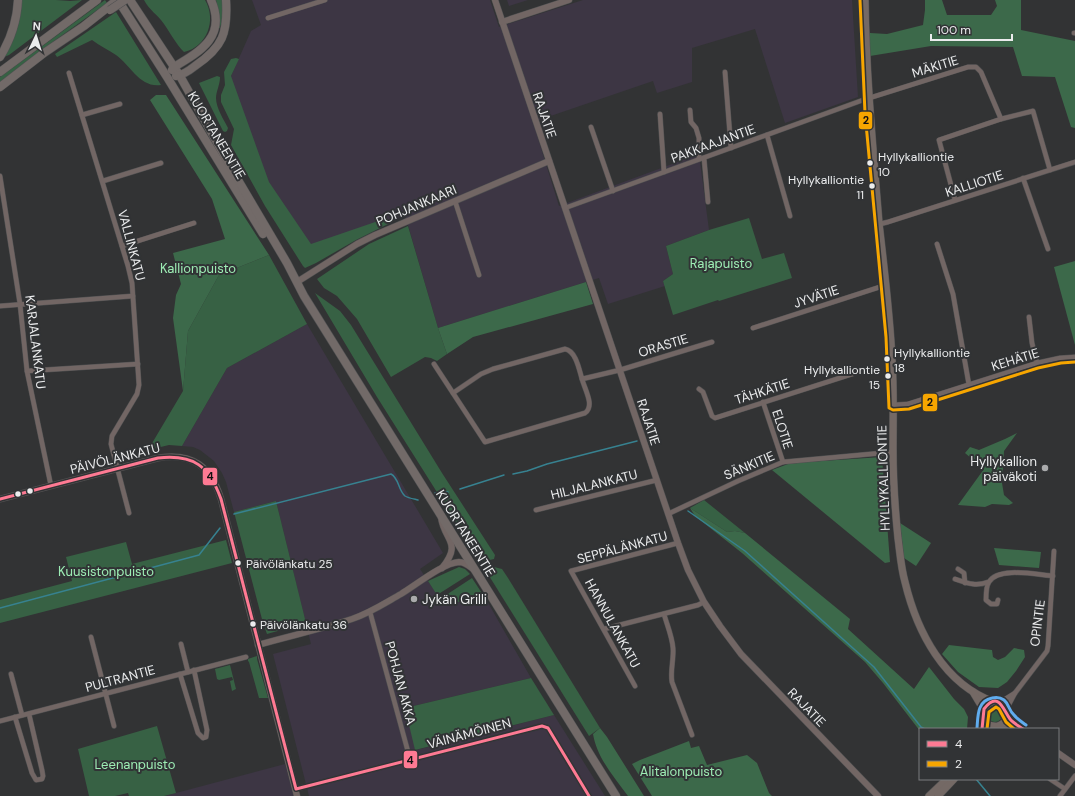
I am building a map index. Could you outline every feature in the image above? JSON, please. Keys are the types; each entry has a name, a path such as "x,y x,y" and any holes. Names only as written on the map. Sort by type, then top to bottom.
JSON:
{"highway":[{"path":"0,57 13,33 17,17 18,0"},
{"path":"0,72 97,0"},
{"path":"0,87 44,53 84,26 118,0"},
{"name":"KUORTANEENTIE","path":"118,0 283,266 297,282"},
{"path":"109,8 126,0"},
{"name":"KUORTANEENTIE","path":"130,0 180,76 297,282 616,796"},
{"path":"167,77 174,67 202,49 214,33 216,22 215,12 211,0"},
{"path":"167,77 180,76 216,50 225,29 227,18 226,0"}],"main road":[{"name":"HYLLYKALLIONTIE","path":"865,0 869,98 892,360 893,452 896,522 901,562 912,604 931,649 943,666 973,692 997,703"},
{"name":"HYLLYKALLIONTIE","path":"973,692 982,707 983,714"},
{"path":"982,728 983,714 990,704 997,703 1004,706 1007,713 1006,720 996,727 987,724 983,714"},
{"path":"929,796 946,780"},
{"path":"938,796 953,780"}],"street":[{"path":"268,18 325,0"},
{"name":"RAJATIE","path":"495,0 656,480 688,570 704,602 741,654 878,796"},
{"path":"502,22 569,0"},
{"name":"MÄKITIE","path":"869,98 968,67 976,67 981,72 1001,119"},
{"path":"724,72 731,148"},
{"name":"VALLINKATU","path":"69,73 103,181 132,283 139,385 137,394 112,436 111,444 129,513"},
{"name":"PAKKAAJANTIE","path":"565,208 869,98"},
{"path":"82,115 120,104"},
{"path":"690,110 691,122 696,128 699,138 708,202"},
{"path":"955,200 939,140 1001,119 1033,111 1050,170"},
{"path":"660,114 664,172"},
{"path":"591,127 613,191"},
{"path":"766,135 790,216"},
{"name":"POHJANKAARI","path":"297,282 357,244 397,224 549,161"},
{"name":"KALLIOTIE","path":"880,224 1075,162"},
{"path":"103,181 160,163"},
{"name":"KARJALANKATU","path":"0,176 20,304 27,371 51,486"},
{"path":"1023,178 1048,249"},
{"path":"455,200 479,275"},
{"path":"122,246 194,223"},
{"path":"937,244 953,294 969,385"},
{"name":"JYVÄTIE","path":"753,328 886,285"},
{"path":"0,306 133,296"},
{"path":"1029,317 1032,343 1037,363"},
{"name":"ORASTIE","path":"582,379 620,370 712,342"},
{"path":"434,364 485,442 585,414 591,406 573,353 570,350 565,349 493,369 482,374 453,393"},
{"name":"KEHÄTIE","path":"893,405 908,404 1037,363 1060,358 1075,357"},
{"path":"27,371 138,364"},
{"name":"TÄHKÄTIE","path":"699,389 703,392 712,416 715,418 871,368"},
{"name":"ELOTIE","path":"763,402 783,462"},
{"name":"SÄNKITIE","path":"668,514 738,481 783,462 893,452"},
{"name":"PÄIVÖLÄNKATU","path":"0,500 158,458 177,456 194,460 208,472 217,487 221,499 297,796"},
{"name":"HILJALANKATU","path":"536,510 656,480"},
{"path":"440,514 442,524 451,540 452,546 452,553 441,569"},
{"name":"SEPPÄLÄNKATU","path":"572,571 678,543"},
{"name":"OPINTIE","path":"997,703 1015,692 1047,651 1054,551"},
{"path":"258,645 353,619 370,612 404,593 441,569 459,562 468,565 475,571"},
{"path":"958,569 964,573 965,583"},
{"name":"HANNULANKATU","path":"572,571 635,686"},
{"path":"955,579 965,583 982,585 994,576 1004,573 1053,576"},
{"path":"988,582 986,600 991,604 997,604 998,600"},
{"path":"604,629 698,605 704,602"},
{"name":"POHJAN AKKA","path":"370,612 410,759"},
{"path":"664,614 672,639 672,682 692,735"},
{"path":"91,637 114,726"},
{"path":"181,644 188,672"},
{"name":"PULTRANTIE","path":"0,721 246,657"},
{"path":"180,674 198,733 203,738 206,737 207,730 194,670"},
{"path":"11,674 22,715"},
{"path":"1015,692 1007,713 1022,728"},
{"path":"15,717 32,773 36,780 38,780 42,779 43,776 29,714"},
{"name":"VÄINÄMÖINEN","path":"296,789 542,726 548,728 589,796"},
{"path":"996,727 1008,728"},
{"path":"1059,754 1075,765"},
{"path":"1060,796 1075,776"},
{"path":"1052,780 1065,789"}],"shaded area":[{"path":"252,0 490,0 499,27 583,0 852,0 858,97 785,123 755,29 692,48 692,82 657,93 653,81 533,122 559,206 699,154 709,230 666,246 673,274 663,281 665,286 608,304 599,278 438,328 405,215 309,256 260,185 228,83 251,31 261,25"},
{"path":"507,0 528,0 509,6"},
{"path":"307,324 443,553 420,569 444,605 472,599 487,601 531,678 405,708 416,750 554,715 605,796 309,796 273,654 311,644 276,501 234,512 226,482 214,461 200,450 193,447 182,446 227,368"},
{"path":"285,764 294,796 164,796 176,793"}],"green space":[{"path":"22,0 82,0 9,55 4,57 17,30"},
{"path":"105,0 107,3 50,44 0,84 0,77"},
{"path":"144,0 205,0 210,16 210,24 204,39 199,45 184,52 162,21 148,7"},
{"path":"216,0 223,0 223,16 220,28 218,28 219,15"},
{"path":"925,0 942,0 947,15 991,15 997,6 995,0 1021,0 1021,30 1075,41 1075,128 1071,127 1055,77 1022,76 1013,47 931,46 870,56 870,33 887,34 923,25"},
{"path":"116,12 161,85 154,85 141,80 116,55 92,40 57,57 55,54"},
{"path":"231,59 239,59 231,76 269,182 311,244 384,219 388,224 316,263 305,268 303,266 265,206 231,145 234,129 221,102 221,95 225,85 224,72"},
{"path":"217,76 220,77 216,102 220,114 228,128 225,132 223,131 199,83"},
{"name":"Kallionpuisto","path":"156,95 166,95 269,255 219,275 188,331 183,391 173,318 176,295 181,284 173,253 225,239 212,199 150,100"},
{"name":"Rajapuisto","path":"749,218 762,259 784,253 792,278 673,315 663,281 673,274 666,246 709,230"},
{"path":"408,226 447,354 437,361 425,357 391,377 357,319 337,296 324,288 317,279 369,244"},
{"path":"269,255 307,324 227,368 182,446 169,445 148,450 183,391 188,331 219,275"},
{"path":"1075,261 1075,345 1054,267"},
{"path":"586,282 593,304 473,337 447,354 438,328"},
{"path":"315,293 340,311 351,325 442,473 495,555 494,559 481,562 377,397"},
{"path":"1017,433 1004,451 1002,483 1004,495 1013,503 1009,505 992,504 985,507 958,505 984,469 965,453 970,447 979,450"},
{"path":"882,457 890,562 885,563 772,470 788,464"},
{"path":"704,500 745,533 735,531 727,532 690,508"},
{"path":"276,501 306,623 267,634 234,512"},
{"path":"690,508 727,532 735,531 745,533 850,619 848,629 914,689 929,667 954,699 964,709 968,717 967,728 919,728 919,730 865,662 742,553 695,516"},
{"path":"900,523 931,543 916,566 904,558"},
{"name":"Kuusistonpuisto","path":"226,540 232,563 0,623 0,600 72,581 66,557 126,542 132,564"},
{"path":"994,548 1041,552 1039,568 999,565"},
{"path":"459,567 465,569 470,574 437,595 428,581"},
{"path":"494,567 502,569 508,578 600,728 589,736 486,571"},
{"path":"472,578 487,601 472,599 444,605 440,599"},
{"path":"949,645 992,650 993,657 998,660 1005,657 1014,648 1024,650 1025,657 1007,682 998,688 979,687 958,672 942,654"},
{"path":"257,656 268,698 259,698 248,661 248,659"},
{"path":"230,665 236,689 232,691 230,681 233,680 232,677 219,680 217,679 215,669"},
{"path":"531,678 554,715 415,750 405,708"},
{"path":"992,708 998,708 1002,712 1002,718 998,722 992,722 988,718 988,712"},
{"name":"Leenanpuisto","path":"157,726 176,793 164,796 129,796 128,793 115,796 89,796 78,749"},
{"path":"600,728 644,796 628,796 607,767 598,751 593,734"},
{"name":"Alitalonpuisto","path":"689,741 691,748 699,746 707,765 747,755 757,763 769,793 772,796 652,796 632,764"}],"waterway":[{"path":"513,474 637,441"},
{"path":"234,514 391,474 396,478 401,491 405,496 418,500"},
{"path":"460,489 504,475"},
{"path":"435,493 448,492"},
{"path":"688,511 745,551 874,667 923,728"},
{"path":"0,608 199,555 220,528"},
{"path":"977,780 990,796"}],"transit line":[{"name":"2","path":"860,0 865,113 886,337 889,408 893,410 909,409 1038,368 1061,363 1075,362"},
{"name":"4","path":"0,499 158,458 181,458 191,461 205,470 211,478 221,499 296,789 542,726 548,728 589,796"},
{"path":"977,728 978,714 983,702 995,697 1004,700 1012,713 1026,725"},
{"name":"4","path":"982,728 984,709 993,701 997,701 1003,707 1011,720 1022,728"},
{"name":"2","path":"987,728 989,712 996,707 999,709 1006,722 1013,728"}],"place":[{"name":"Hyllykalliontie 10","path":"870,163"},
{"name":"Hyllykalliontie 11","path":"872,186"},
{"name":"Hyllykalliontie 18","path":"887,359"},
{"name":"Hyllykalliontie 15","path":"888,376"},
{"name":"Hyllykallion päiväkoti","path":"1045,468"},
{"name":"Päivölänkatu 25","path":"238,563"},
{"name":"Jykän Grilli","path":"414,599"},
{"name":"Päivölänkatu 36","path":"253,624"}]}
